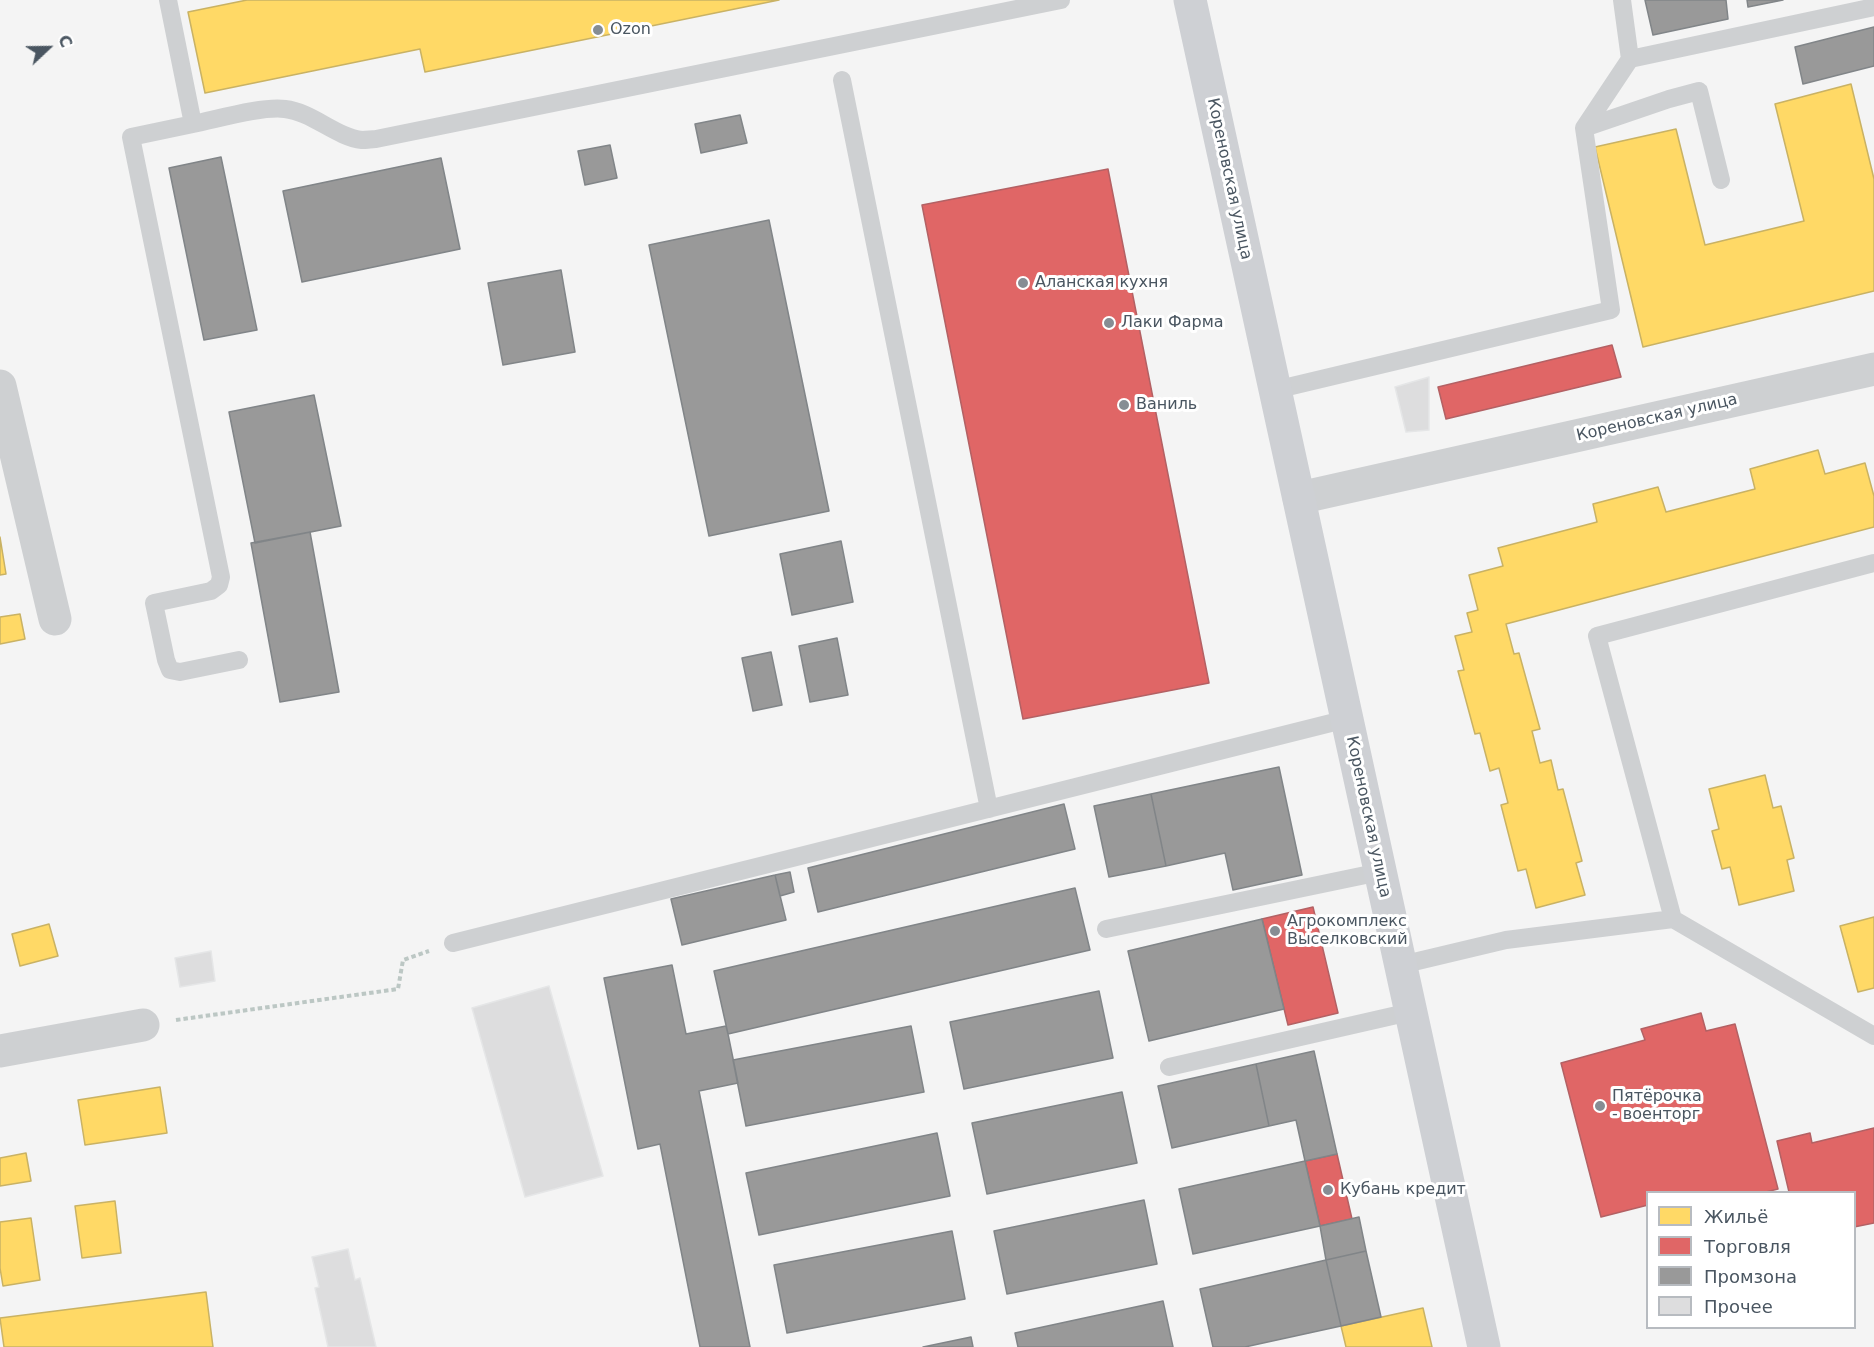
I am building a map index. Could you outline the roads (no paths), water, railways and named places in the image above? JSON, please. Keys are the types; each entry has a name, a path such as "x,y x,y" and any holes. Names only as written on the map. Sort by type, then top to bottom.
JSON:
{"street":[{"name":"Кореновская улица","path":"1190,0 1484,1347"},
{"name":"Кореновская улица","path":"1299,498 1874,369"},
{"path":"0,386 55,619"},
{"path":"0,1051 143,1025"}],"lane":[{"path":"168,0 194,124"},
{"path":"239,660 180,672 170,670 154,603 212,591 219,585 221,577 131,137 266,109 285,109 304,114 361,140 376,139 1061,0"},
{"path":"1275,390 1611,310 1584,128 1630,59 1622,0"},
{"path":"1630,59 1874,8"},
{"path":"842,80 989,809"},
{"path":"1584,128 1699,91 1721,180"},
{"path":"1674,919 1597,636 1874,563"},
{"path":"453,943 1347,719"},
{"path":"1106,928 1380,872"},
{"path":"1401,965 1506,940 1674,919 1874,1036"},
{"path":"1170,1067 1410,1012"}],"place":[{"name":"Ozon","path":"598,30"},
{"name":"Аланская кухня","path":"1023,283"},
{"name":"Лаки Фарма","path":"1109,323"},
{"name":"Ваниль","path":"1124,405"},
{"name":"Агрокомплекс Выселковский","path":"1275,931"},
{"name":"Пятёрочка - военторг","path":"1600,1106"},
{"name":"Кубань кредит","path":"1328,1190"}]}
